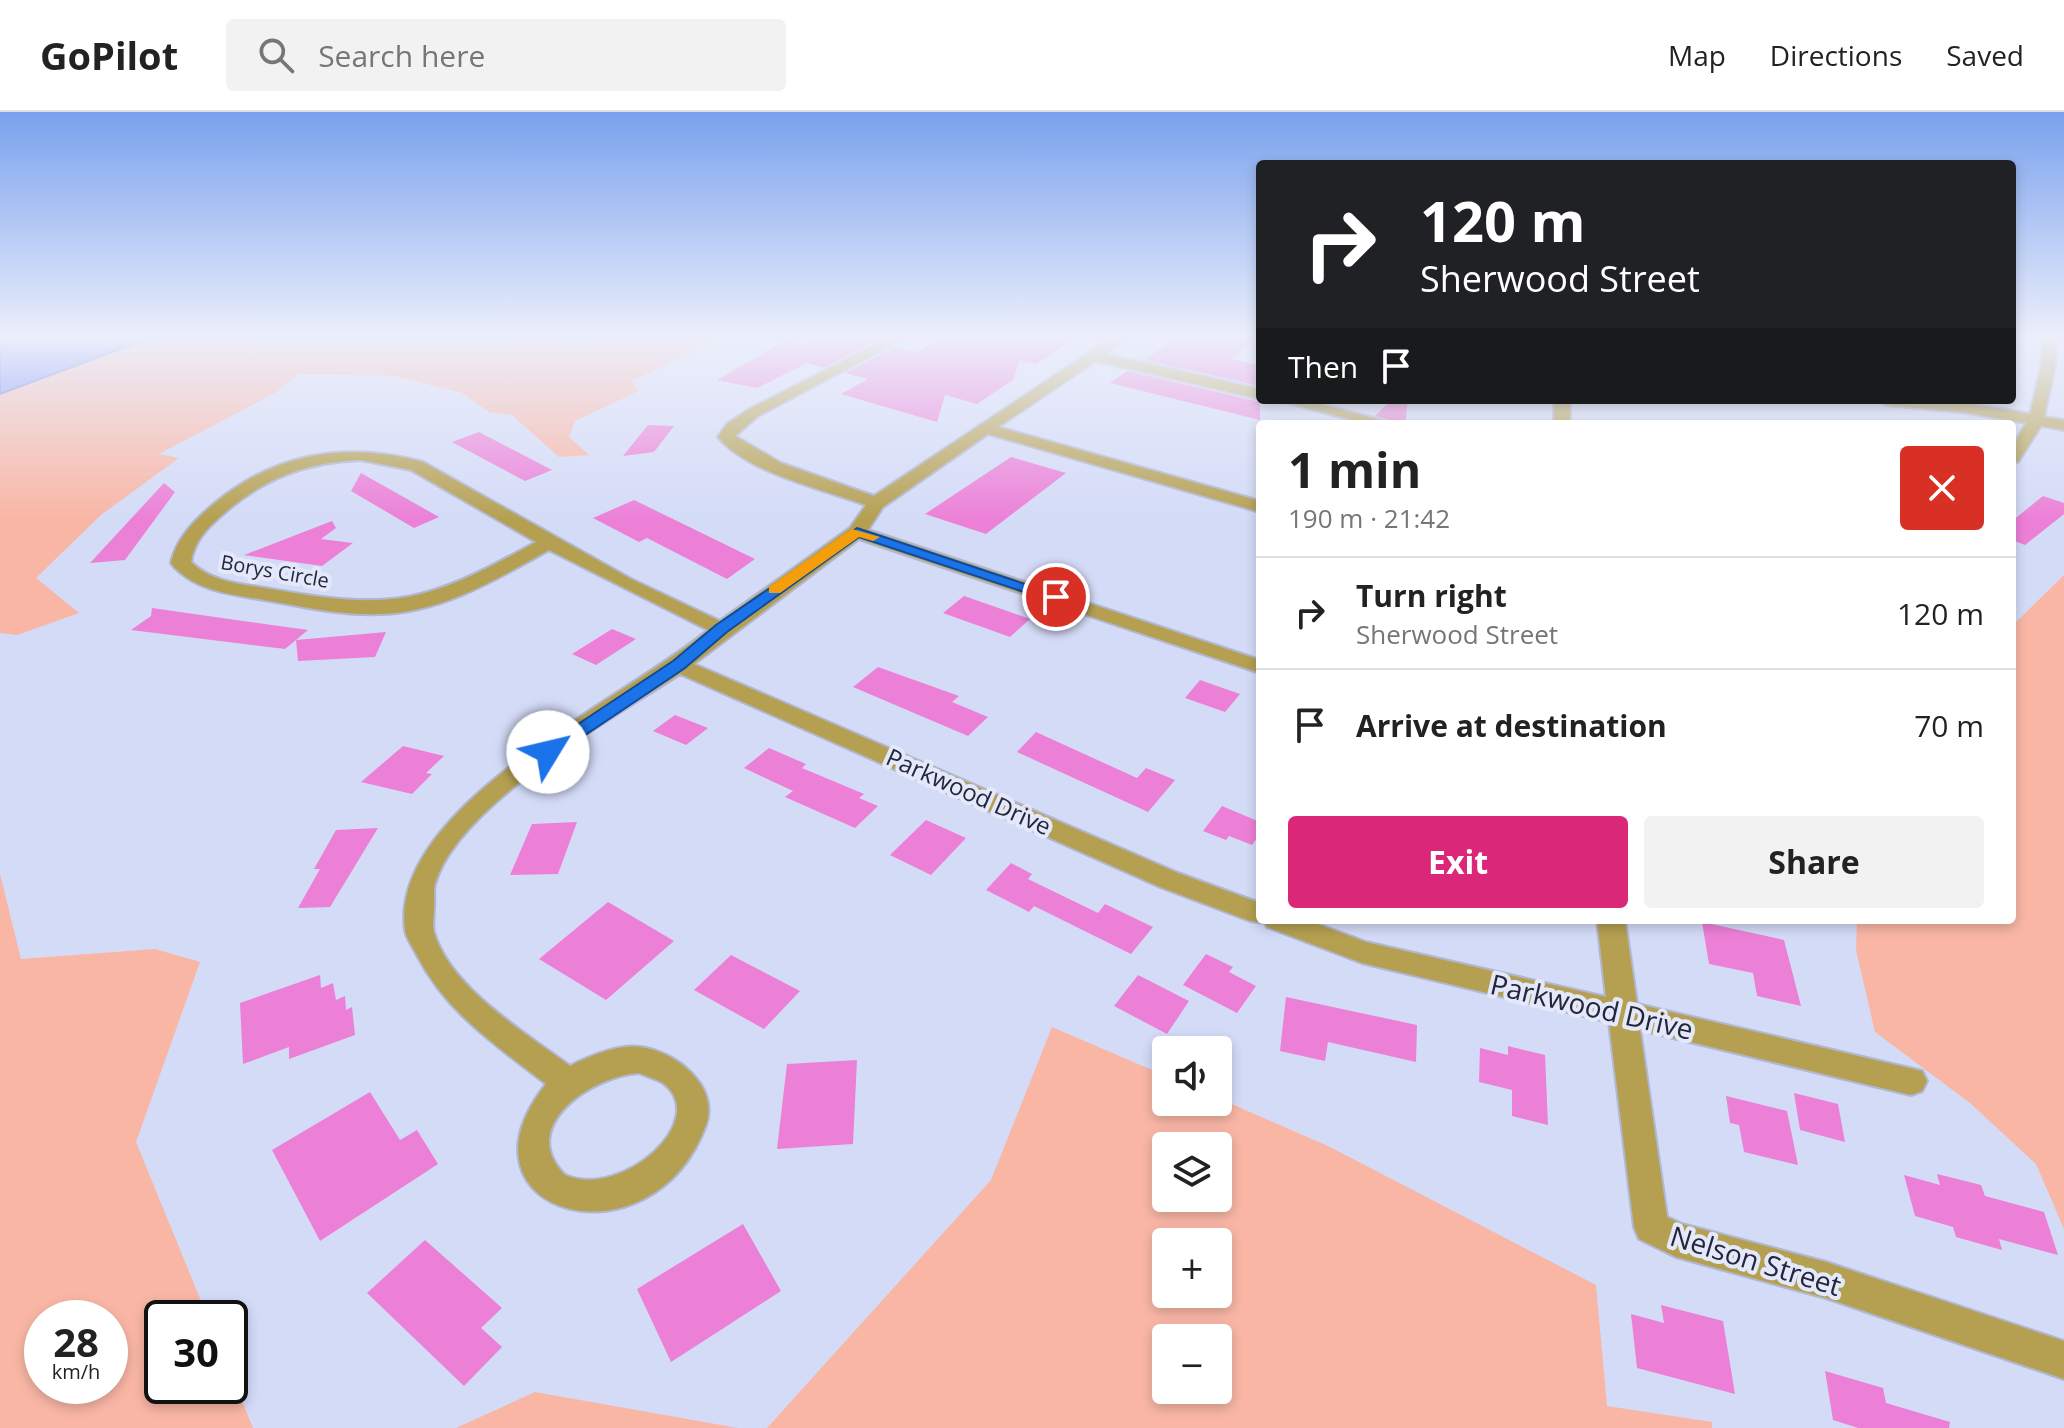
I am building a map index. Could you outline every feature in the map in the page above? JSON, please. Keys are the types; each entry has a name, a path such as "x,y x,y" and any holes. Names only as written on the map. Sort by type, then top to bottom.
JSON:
{"street":[{"path":"783,397 753,413 733,427 726,437 737,447 760,458 876,503"},
{"path":"569,1083 485,1020 444,978 419,931 422,884 445,840 483,800 570,735 679,665 722,629 857,532 876,503 1034,397"},
{"path":"2016,454 2028,442 2041,397"},
{"path":"1303,404 1370,420"},
{"path":"1916,404 2064,425"},
{"path":"987,429 1256,506"},
{"name":"Borys Circle","path":"549,542 462,588 397,607 336,604 214,585 191,575 181,563 183,548 195,531 243,486 295,464 347,455 393,457 417,466 624,583 722,629"},
{"path":"857,532 1256,666"},
{"name":"Parkwood Drive","path":"679,665 1169,880 1256,913"},
{"name":"Parkwood Drive","path":"1288,924 1362,952 1911,1081"},
{"name":"Nelson Street","path":"1612,924 1651,1227 1676,1240 1826,1280 2064,1360"},
{"path":"641,1060 663,1065 680,1076 690,1093 693,1113 688,1135 674,1157 654,1176 628,1190 600,1198 574,1196 552,1186 537,1169 532,1148 537,1124 550,1102 569,1083 617,1061 641,1060"}],"shaded area":[{"path":"0,397 267,397 159,454 179,458 101,515 36,578 79,613 17,635 0,633"},
{"path":"468,397 625,397 575,421 569,437 589,455 559,457 512,415 489,412"},
{"path":"2064,575 2064,1229 2036,1164 1970,1103 1875,1032 1856,950 1857,924 2016,924 2016,622"},
{"path":"0,874 21,959 155,949 200,962 136,1142 201,1300 144,1300 144,1404 243,1404 253,1428 0,1428"},
{"path":"1052,1027 1152,1070 1152,1116 1232,1116 1232,1104 1330,1147 1596,1285 1607,1406 1712,1422 1712,1428 767,1428 991,1180"},
{"path":"535,1392 738,1428 456,1428"}],"building":[{"path":"853,397 944,397 937,422"},
{"path":"954,397 987,397 977,404"},
{"path":"1168,397 1240,397 1256,401 1260,404 1260,420"},
{"path":"1387,404 1408,404 1406,420 1375,416"},
{"path":"648,425 674,426 654,452 623,456"},
{"path":"479,432 552,470 525,481 452,442"},
{"path":"1011,457 1066,473 986,534 925,514"},
{"path":"361,473 439,517 414,528 351,491"},
{"path":"164,483 175,492 125,560 90,563"},
{"path":"2043,496 2064,503 2064,514 2025,545 2016,542 2016,518"},
{"path":"634,500 755,559 727,579 647,538 639,542 593,518"},
{"path":"332,521 336,528 321,539 353,543 322,566 244,555"},
{"path":"964,596 1030,619 1010,637 943,613"},
{"path":"152,608 308,630 285,649 131,630 151,616"},
{"path":"612,629 636,639 596,665 572,654"},
{"path":"386,632 375,657 298,661 296,640"},
{"path":"878,667 959,696 952,702 988,717 968,736 853,687"},
{"path":"1200,680 1240,694 1225,712 1185,698"},
{"path":"675,715 708,728 686,745 653,731"},
{"path":"1036,732 1137,778 1146,768 1175,780 1148,812 1017,752"},
{"path":"403,746 444,756 426,773 432,774 412,794 361,782"},
{"path":"769,748 806,764 802,768 864,794 859,798 878,806 855,828 785,797 793,791 744,768"},
{"path":"1222,806 1256,820 1256,840 1252,845 1203,831"},
{"path":"926,820 966,838 931,875 890,855"},
{"path":"577,822 558,874 510,875 532,824"},
{"path":"378,828 330,907 298,908 320,869 314,869 336,830"},
{"path":"1011,863 1032,874 1028,879 1098,913 1105,904 1153,927 1131,954 1034,906 1029,912 986,890"},
{"path":"608,902 674,941 606,1000 539,959"},
{"path":"1702,924 1784,940 1801,1006 1757,996 1753,973 1709,964"},
{"path":"1206,954 1233,967 1229,972 1256,986 1237,1013 1183,985"},
{"path":"731,955 800,991 764,1029 694,990"},
{"path":"320,975 321,988 333,983 336,1000 345,996 346,1010 352,1007 355,1035 289,1059 289,1047 243,1064 240,1003"},
{"path":"1138,975 1189,1001 1167,1034 1114,1006"},
{"path":"1286,997 1417,1025 1416,1062 1328,1042 1325,1061 1280,1051"},
{"path":"1508,1046 1545,1055 1548,1125 1512,1116 1512,1090 1479,1082 1480,1048 1508,1055"},
{"path":"857,1060 853,1144 777,1149 787,1064"},
{"path":"370,1092 400,1140 417,1130 438,1164 320,1241 272,1150"},
{"path":"1794,1093 1838,1104 1845,1142 1800,1130"},
{"path":"1726,1096 1787,1111 1798,1165 1744,1152 1739,1125 1730,1123"},
{"path":"1937,1174 1981,1185 1985,1196 2044,1212 2058,1255 1999,1239 2002,1250 1956,1237 1953,1227 1915,1216 1904,1175 1940,1185"},
{"path":"743,1224 781,1291 671,1362 637,1289"},
{"path":"425,1240 502,1308 481,1328 502,1347 464,1386 367,1293"},
{"path":"1661,1305 1723,1321 1735,1394 1637,1368 1631,1314 1664,1323"},
{"path":"1825,1371 1883,1388 1886,1403 1950,1422 1949,1428 1858,1428 1833,1420"}],"slow traffic":[{"path":"774,590 857,532 873,537"}],"route":[{"path":"548,752 679,665 722,629 857,532 1056,597"}]}
